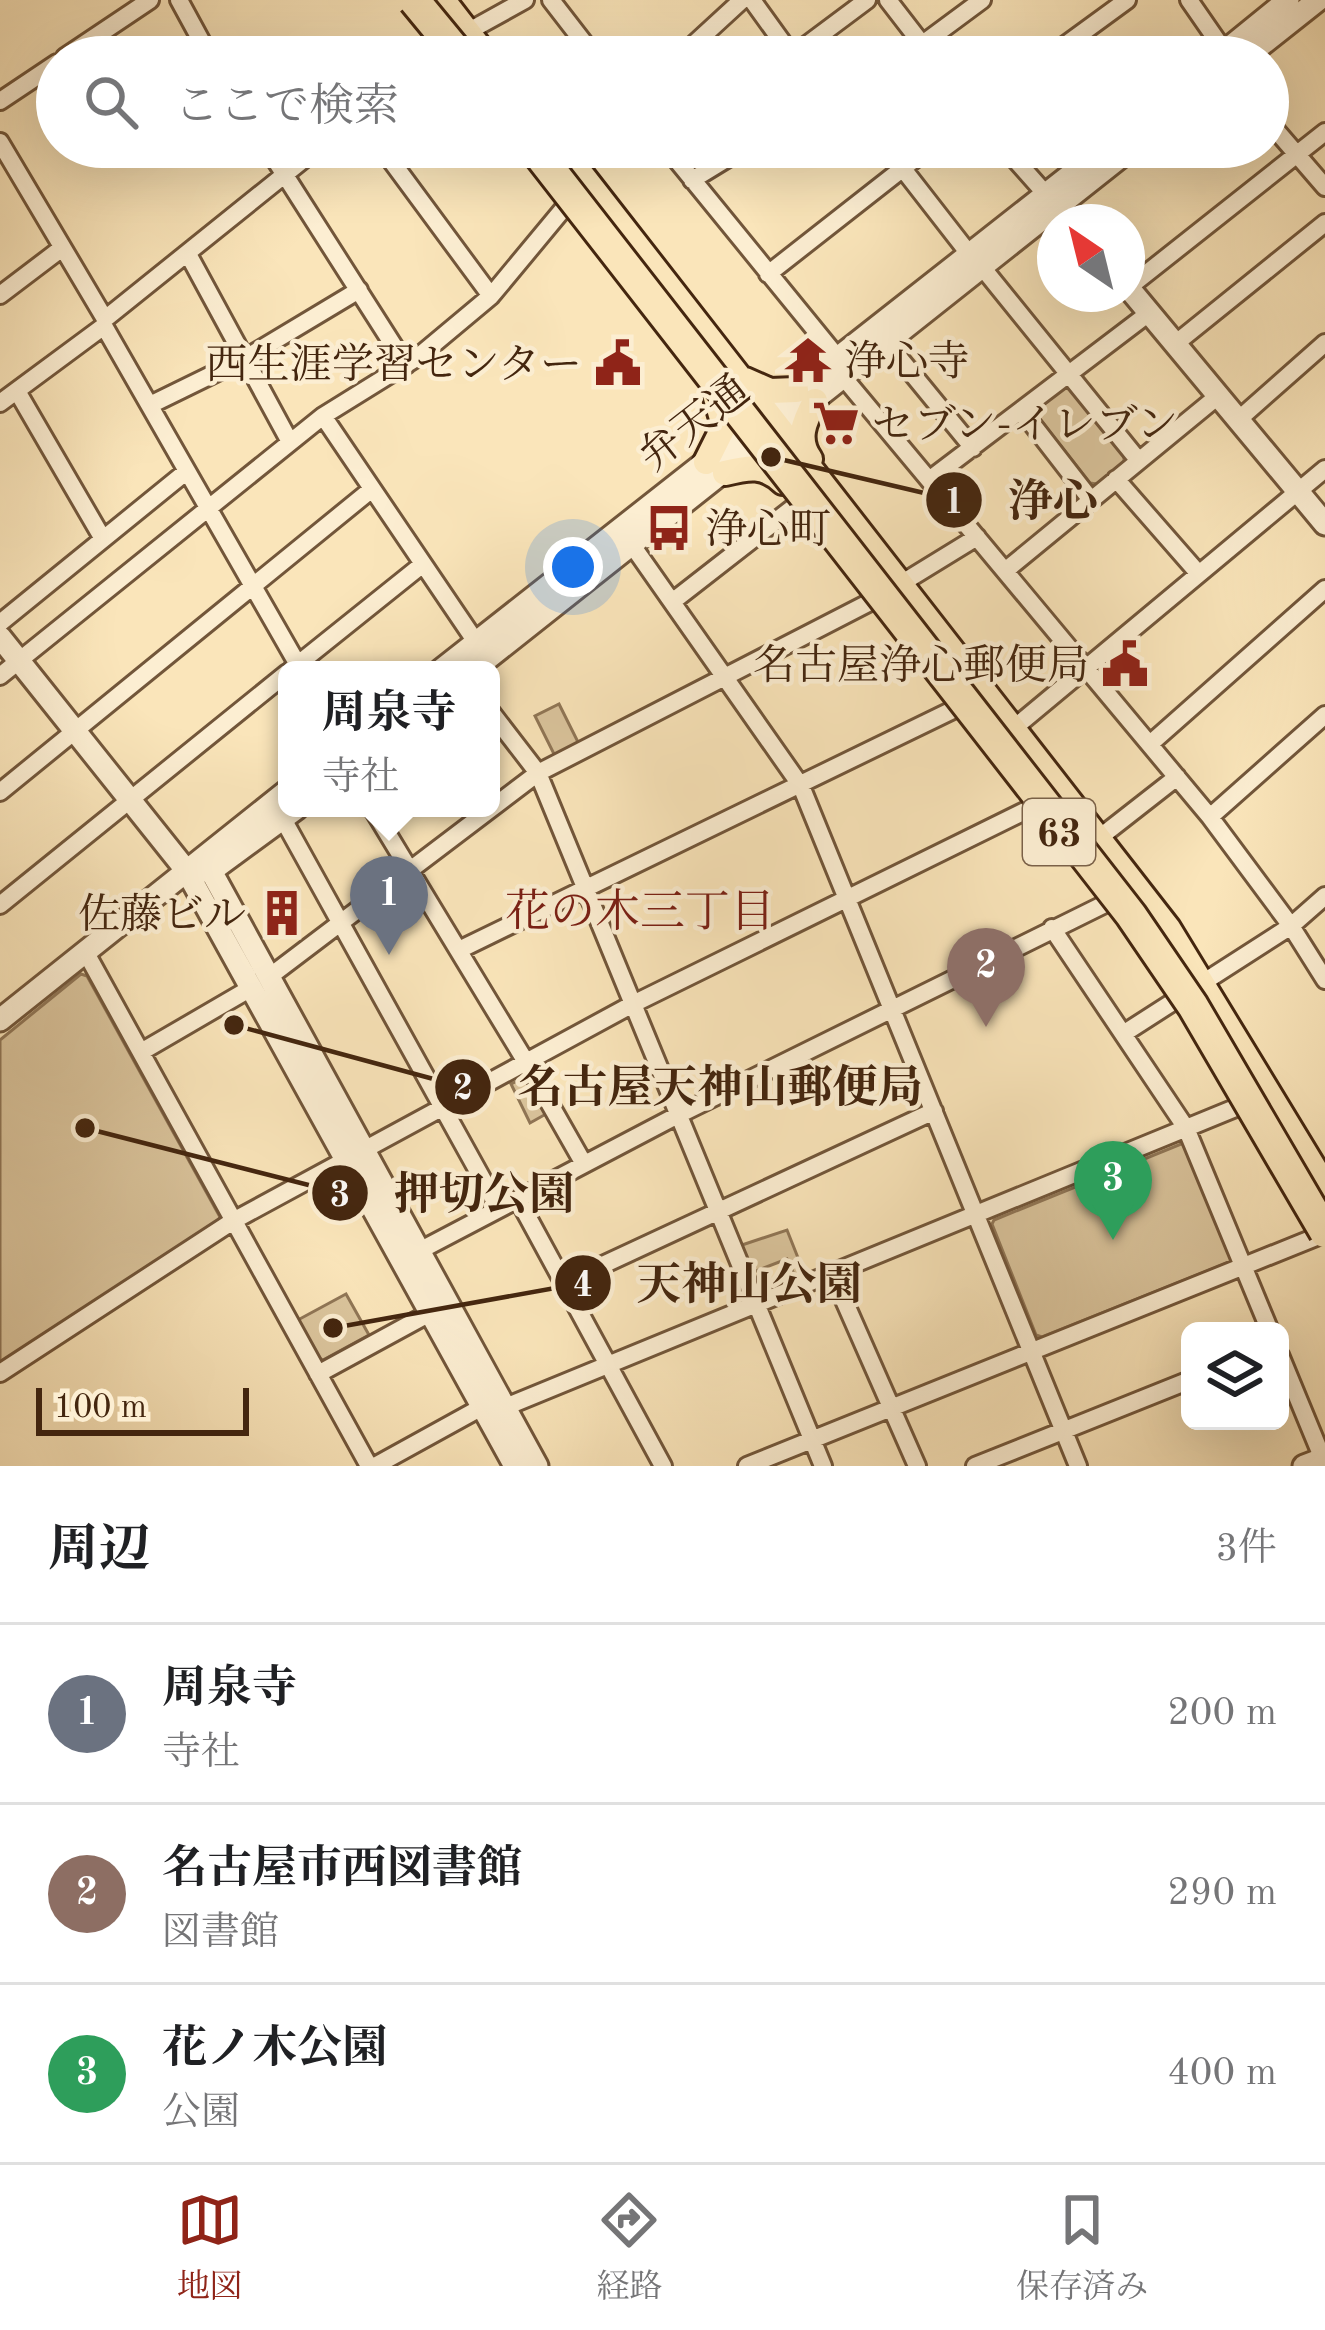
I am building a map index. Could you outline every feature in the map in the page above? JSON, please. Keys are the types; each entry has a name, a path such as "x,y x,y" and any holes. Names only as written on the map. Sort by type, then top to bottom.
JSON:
{"highway":[{"path":"411,0 446,36"},
{"path":"442,0 456,36"},
{"path":"545,168 1131,915 1192,1006 1324,1237"},
{"path":"579,168 1165,931 1325,1198"}],"main road":[{"name":"63","path":"544,168 750,440 1111,901 1181,998 1324,1237"},
{"name":"63","path":"579,168 1168,928 1325,1186"},
{"path":"737,375 770,392 806,396 802,448 814,471"},
{"path":"715,394 724,426 716,467 757,467 782,481"}],"street":[{"path":"97,36 151,0"},
{"path":"179,0 199,36"},
{"path":"481,36 524,0"},
{"path":"703,36 742,0"},
{"path":"752,0 778,36"},
{"path":"819,36 867,0"},
{"path":"888,0 916,36"},
{"path":"943,36 982,0"},
{"path":"1078,36 1127,0"},
{"path":"1189,0 1216,36"},
{"path":"1250,36 1288,0"},
{"path":"1260,36 1318,0"},
{"path":"556,2 580,36"},
{"path":"0,101 36,77"},
{"path":"1289,161 1325,132"},
{"path":"1289,146 1325,188"},
{"path":"3,155 105,322 291,661"},
{"path":"280,168 406,365"},
{"path":"0,403 294,168"},
{"path":"397,168 491,296"},
{"path":"683,168 929,480 1210,817 1325,980"},
{"path":"692,179 711,168"},
{"path":"768,274 903,168 1139,461"},
{"path":"1023,168 1055,204"},
{"name":"弁天通","path":"1062,204 1090,168"},
{"name":"弁天通","path":"1064,204 1107,168"},
{"path":"1145,274 1280,168"},
{"path":"0,676 323,416 406,365 491,296 569,202"},
{"name":"弁天通","path":"452,661 716,467 976,261 1037,222"},
{"path":"1175,344 1325,223"},
{"path":"0,295 62,248"},
{"path":"188,254 290,442"},
{"name":"弁天通","path":"841,368 887,343 976,261"},
{"path":"150,405 244,359 359,290"},
{"path":"1145,308 1325,524"},
{"path":"929,480 1149,313"},
{"path":"887,343 973,448"},
{"path":"1238,420 1325,343"},
{"path":"16,391 104,539"},
{"path":"1005,571 1218,396"},
{"path":"1022,411 1091,500"},
{"path":"323,416 476,642 472,661"},
{"path":"482,661 632,545 716,467"},
{"path":"1014,728 1325,469"},
{"path":"0,623 187,471"},
{"path":"1116,479 1198,574"},
{"path":"0,792 372,489"},
{"path":"672,602 800,502"},
{"path":"500,802 538,773 876,599 977,537"},
{"path":"632,545 801,786 1078,1466"},
{"path":"305,661 423,564"},
{"path":"1150,744 1325,589"},
{"path":"0,637 186,870 260,983 355,1155 430,1313 537,1466"},
{"path":"0,904 278,683"},
{"path":"459,950 961,706"},
{"path":"1210,817 1325,715"},
{"path":"500,724 538,773 823,1466"},
{"path":"1099,838 1177,777"},
{"path":"0,1020 278,798"},
{"path":"0,1373 233,1221 633,1004 1039,804"},
{"path":"186,870 211,872 285,817"},
{"path":"292,817 340,923 499,1209"},
{"path":"378,817 584,1164"},
{"path":"141,1052 260,983 480,817"},
{"path":"211,872 260,983"},
{"path":"1123,1034 1291,926 1325,896"},
{"path":"419,1251 678,1115 1111,901"},
{"path":"1052,928 1186,1128 1266,1322"},
{"path":"86,951 372,1466 494,1407 608,1365 1245,1104"},
{"path":"564,1283 934,1112"},
{"path":"355,1155 419,1251 494,1407 515,1466"},
{"path":"518,1198 663,1466"},
{"path":"747,1466 1324,1237"},
{"path":"832,1273 917,1466"},
{"path":"318,1374 430,1313"},
{"path":"1289,1380 1319,1462"},
{"path":"976,1466 1181,1384"}],"shaded area":[{"path":"1062,388 1071,389 1124,455 1124,462 1097,484 1090,483 1036,414"},
{"path":"559,704 579,744 555,756 535,716"},
{"path":"81,974 87,976 220,1217 0,1365 0,1040"},
{"path":"522,1079 529,1082 546,1114 530,1123 511,1084"},
{"path":"1186,1142 1234,1256 1232,1261 1042,1337 1036,1335 994,1220"},
{"path":"787,1230 806,1278 797,1281 787,1259 751,1273 739,1246"},
{"path":"346,1294 369,1335 323,1360 296,1321"}],"place":[{"name":"浄心寺","path":"808,360"},
{"name":"西生涯学習センター","path":"618,363"},
{"name":"セブン-イレブン","path":"836,423"},
{"name":"浄心","path":"771,457"},
{"name":"浄心町","path":"669,528"},
{"name":"名古屋浄心郵便局","path":"1125,664"},
{"name":"佐藤ビル","path":"282,913"},
{"name":"周泉寺","path":"389,955"},
{"name":"名古屋天神山郵便局","path":"234,1025"},
{"name":"名古屋市西図書館","path":"986,1027"},
{"name":"押切公園","path":"85,1128"},
{"name":"花ノ木公園","path":"1113,1240"},
{"name":"天神山公園","path":"333,1328"}],"district":[{"name":"花の木三丁目","path":"640,910"}]}
